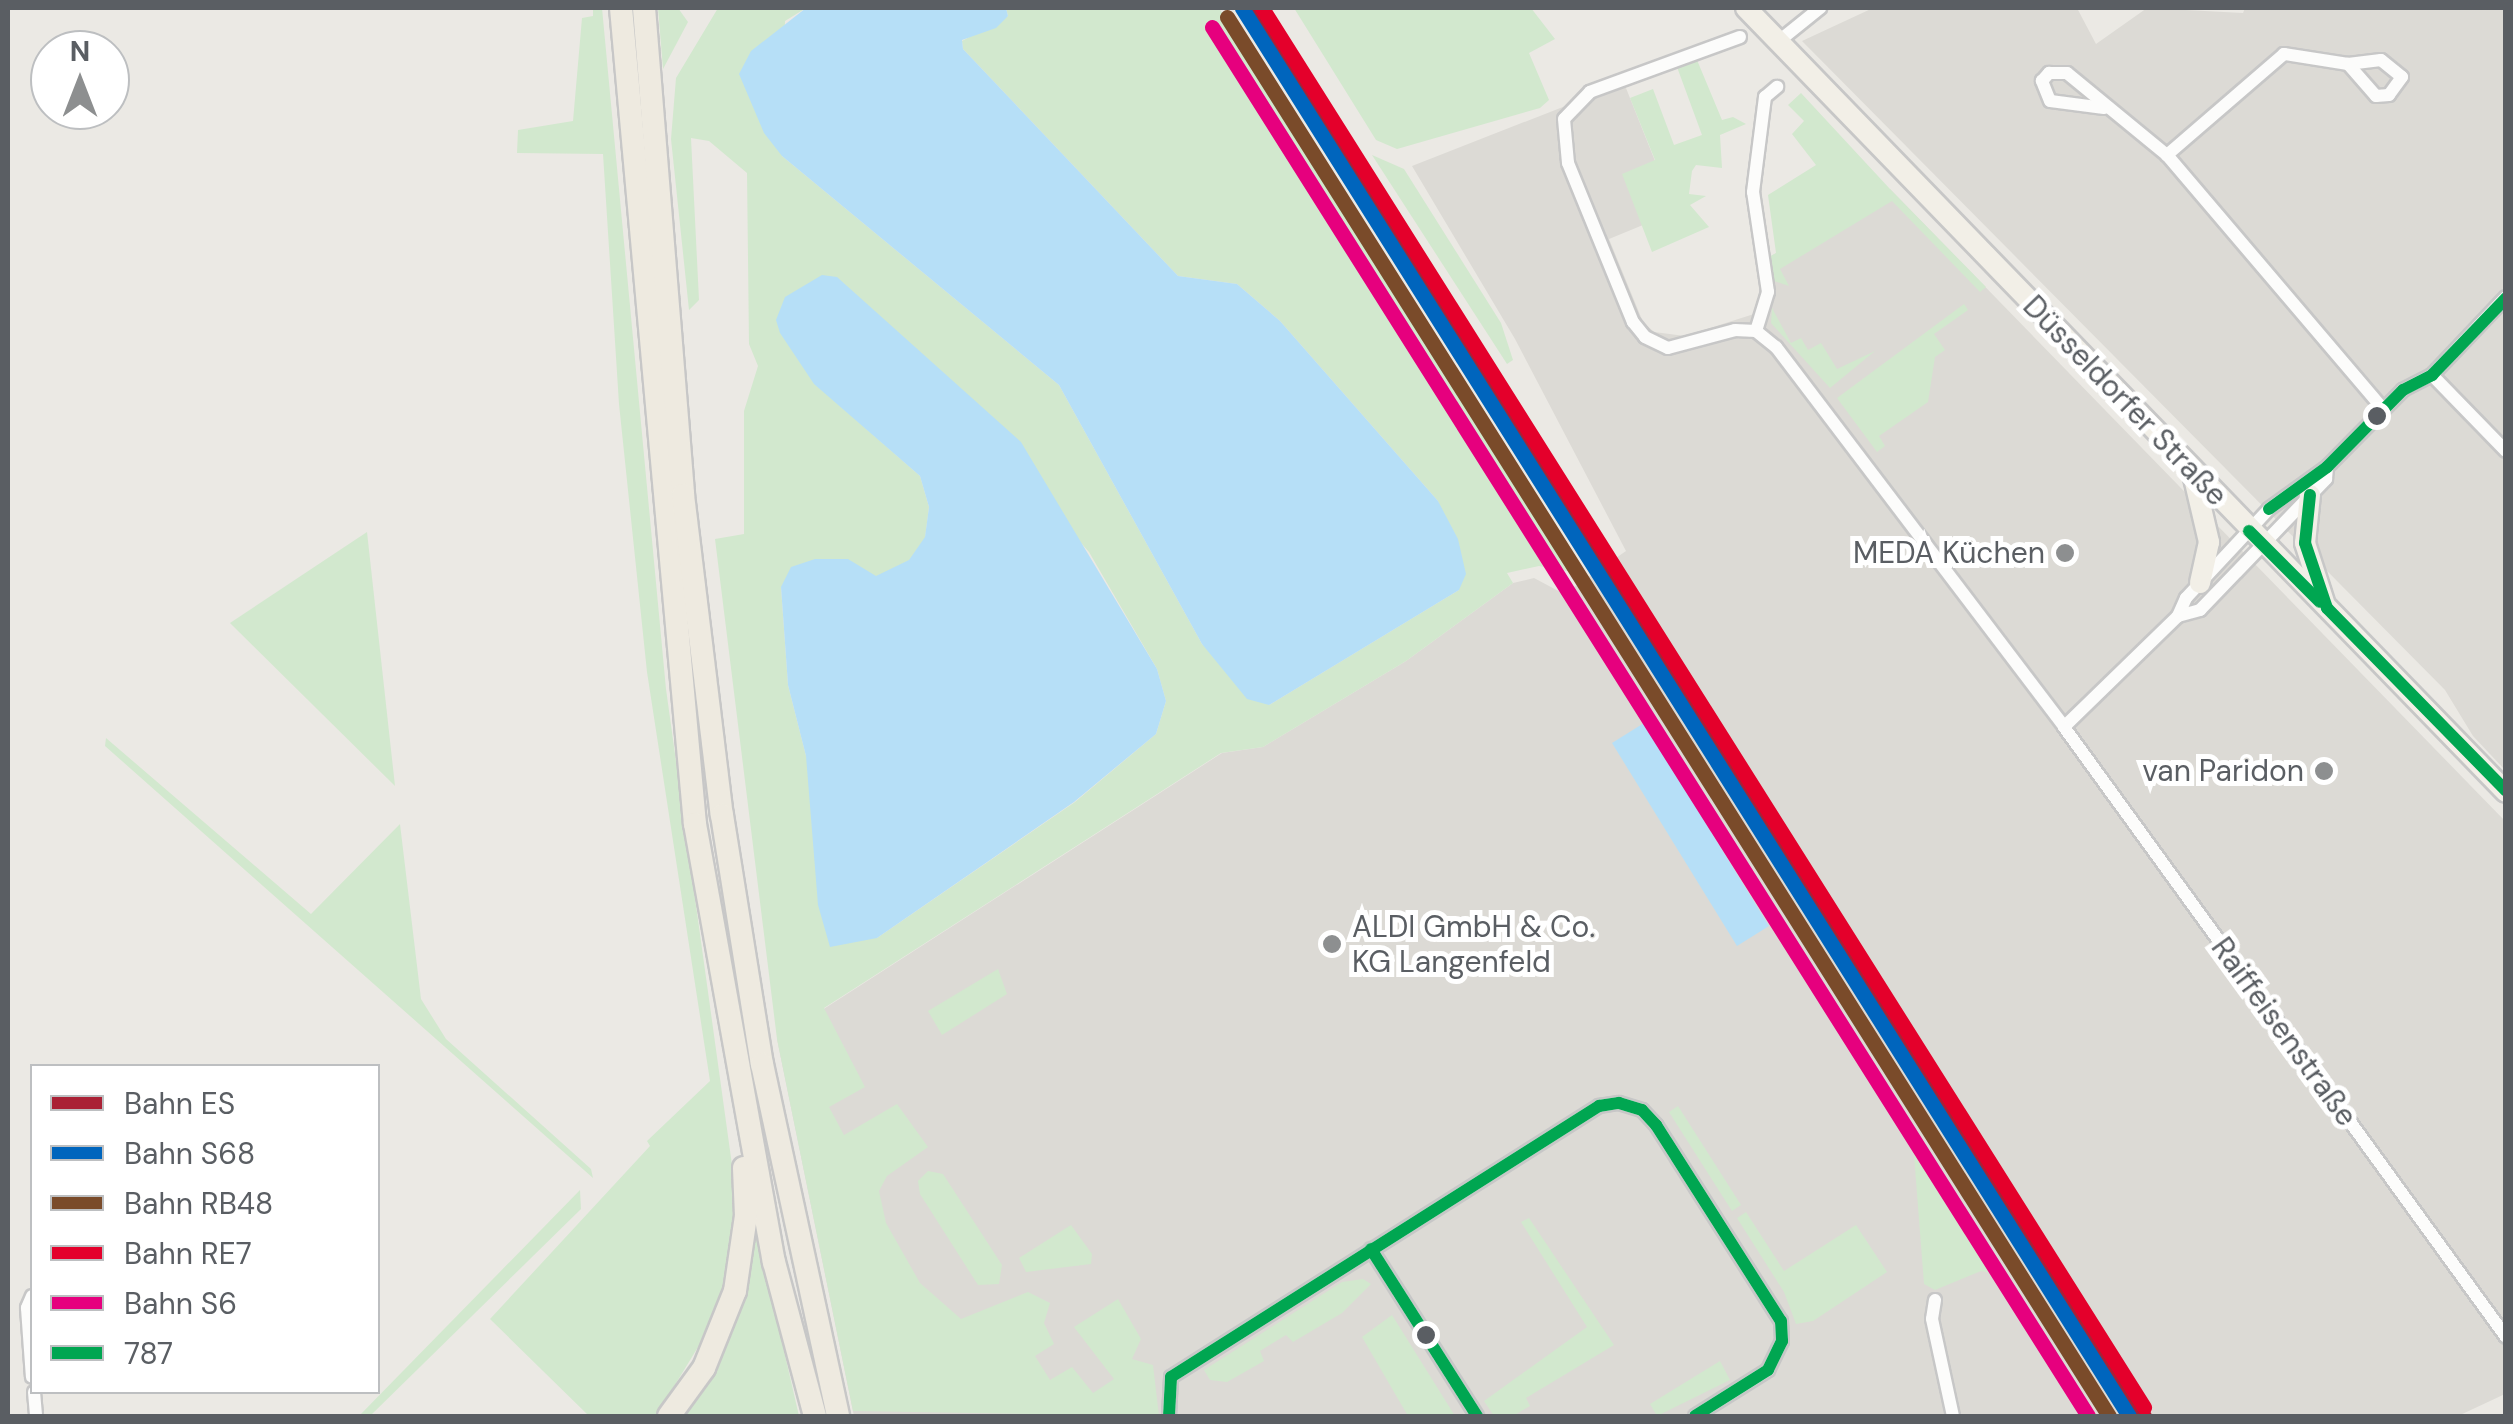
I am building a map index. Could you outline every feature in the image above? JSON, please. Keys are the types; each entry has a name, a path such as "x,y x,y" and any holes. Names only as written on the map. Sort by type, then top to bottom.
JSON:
{"highway":[{"path":"621,8 693,804 774,1262 815,1416"},
{"path":"644,8 683,495 722,815 762,1064 838,1416"},
{"path":"669,1416 704,1368 735,1291 746,1216 739,1080"}],"main road":[{"name":"Düsseldorfer Straße","path":"1746,8 2506,792"},
{"path":"2192,471 2208,542 2200,583"},
{"path":"2310,495 2305,543 2326,608"}],"street":[{"path":"1779,42 1820,8"},
{"path":"1740,37 1590,92 1564,120 1568,163 1638,331 1652,342 1684,348 1735,330 1756,331 1768,292 1753,192 1765,98 1777,87"},
{"path":"2167,155 2284,54 2348,64"},
{"path":"2104,108 2050,101 2042,82 2048,73 2068,73 2104,108 2167,155 2382,409"},
{"path":"2178,616 2200,610 2314,471 2327,467 2382,409 2432,375 2506,297"},
{"name":"Raiffeisenstraße","path":"1756,331 1794,365 1909,518 2506,1336"},
{"path":"2432,375 2506,450"},
{"path":"2064,727 2178,616 2200,583 2310,495 2326,479 2327,467"},
{"path":"1170,1416 1172,1377 1599,1106 1619,1103 1642,1110 1733,1238 1781,1320 1782,1341 1768,1370 1695,1416"},
{"path":"1370,1249 1477,1416"},
{"path":"1935,1300 1932,1319 1952,1416"},
{"path":"30,1301 30,1349"}],"shaded area":[{"path":"1873,8 2077,8 2096,44 2147,8 2243,13 2245,8 2505,8 2505,770 2473,736 2445,690 1802,41"},
{"path":"1624,83 1655,161 1643,225 1609,239 1643,322 1654,332 1685,336 1754,314 1761,291 1757,264 1890,189 2505,821 2505,1394 2458,1416 854,1416 777,1039 1222,753 1263,747 1406,661 1513,583 1534,578 1564,594 1626,551 1515,339 1412,166"}],"green space":[{"path":"593,8 602,8 666,689 737,1201 724,1288 709,1329 656,1416 589,1416 490,1319 650,1146 647,1141 710,1081 647,672 619,404 603,154 517,153 518,130 573,121 582,18 593,16"},
{"path":"658,8 678,8 688,22 663,69"},
{"path":"718,8 806,8 785,21 782,156 1059,385 1202,644 1269,705 1459,590 1438,501 1280,321 1237,284 1178,276 963,49 962,41 1008,16 1006,8 1219,8 1578,573 1539,566 1507,573 1513,583 1406,661 1263,747 1221,753 824,1008 865,1087 829,1107 844,1135 897,1104 928,1147 887,1176 879,1191 886,1223 920,1283 961,1319 1028,1292 1050,1303 1044,1323 1054,1344 1035,1356 1050,1380 1072,1367 1093,1393 1114,1379 1074,1327 1118,1299 1141,1339 1132,1359 1153,1365 1159,1416 853,1411 777,1039 715,539 744,534 744,411 758,366 749,344 747,173 709,141 691,138 699,300 689,310 671,139 676,78","holes":["882,318 1089,552 1157,669 1166,701 1156,734 1075,802 877,938 806,756 788,685 781,587 876,577 910,560 925,538 929,507 920,476 814,383"]},
{"path":"1294,8 1531,8 1555,39 1529,53 1549,100 1540,108 1397,149 1376,140"},
{"path":"1697,60 1722,120 1733,117 1746,124 1720,135 1722,168 1696,165 1692,171 1689,194 1706,196 1690,205 1709,227 1652,252 1622,174 1655,160 1630,98 1653,89 1674,145 1702,135 1677,67"},
{"path":"1801,93 1986,287 1980,292 1892,201 1780,269 1789,286 1771,280 1767,258 1776,253 1768,195 1816,165 1792,134 1804,121 1788,105"},
{"path":"1372,155 1404,169 1501,323 1513,360 1507,364"},
{"path":"1964,304 1968,310 1934,334 1945,350 1935,357 1928,402 1879,436 1885,446 1877,452 1837,398"},
{"path":"1772,308 1791,343 1801,338 1808,350 1821,343 1837,369 1875,351 1830,388 1771,323"},
{"path":"367,532 395,786 230,623"},
{"path":"106,738 311,914 400,824 421,999 446,1039 591,1169 593,1178 105,746"},
{"path":"998,969 1007,994 942,1035 928,1011"},
{"path":"1678,1106 1741,1205 1732,1211 1669,1112"},
{"path":"1912,1129 2005,1276 1981,1271 1935,1290 1924,1284"},
{"path":"928,1171 943,1174 1002,1265 999,1284 978,1285 920,1194 918,1181"},
{"path":"580,1190 581,1209 370,1416 359,1416"},
{"path":"1746,1212 1784,1271 1856,1225 1887,1272 1813,1321 1796,1324 1784,1292 1737,1218"},
{"path":"753,1216 799,1416 678,1416"},
{"path":"1529,1218 1614,1345 1526,1398 1530,1406 1513,1416 1494,1416 1484,1401 1587,1327 1521,1222"},
{"path":"1071,1225 1092,1254 1091,1264 1026,1272 1019,1258"},
{"path":"1363,1279 1371,1284 1342,1313 1293,1342 1286,1335 1260,1351 1264,1361 1227,1382 1210,1380 1204,1370 1342,1282"},
{"path":"1392,1315 1455,1416 1408,1416 1362,1337"},
{"path":"1720,1361 1730,1380 1657,1416 1650,1404"}],"water":[{"path":"806,8 1006,8 1008,16 996,28 962,40 963,49 1178,276 1237,284 1280,321 1438,501 1458,539 1466,574 1459,590 1269,705 1247,699 1202,644 1059,385 782,156 764,133 739,74 751,51"},
{"path":"822,275 837,277 1021,442 1157,669 1166,701 1156,734 1074,802 877,938 830,947 818,905 806,756 788,685 781,587 791,567 815,559 848,559 876,576 909,560 925,537 929,507 920,476 814,384 780,333 776,320 785,297"},
{"path":"1644,723 1769,926 1737,946 1612,743"}],"rail line":[{"name":"S68","path":"1242,8 2129,1416"},
{"name":"ES","path":"1258,8 2144,1416"},
{"name":"RE7","path":"1262,8 2144,1407"},
{"name":"RB48","path":"1227,17 2109,1416"},
{"name":"S6","path":"1212,27 2088,1416"}],"transit line":[{"name":"787","path":"2269,509 2327,467 2403,390 2432,375 2506,298"},
{"name":"787","path":"2310,495 2305,543 2327,608 2506,791"},
{"name":"787","path":"2249,531 2320,602"},
{"name":"787","path":"1169,1416 1171,1377 1599,1106 1619,1103 1642,1110 1656,1125 1781,1321 1782,1341 1768,1370 1695,1416"},
{"name":"787","path":"1371,1249 1477,1416"}],"place":[{"name":"MEDA Küchen","path":"2065,553"},
{"name":"van Paridon","path":"2324,771"},
{"name":"ALDI GmbH & Co. KG Langenfeld","path":"1332,944"}]}
